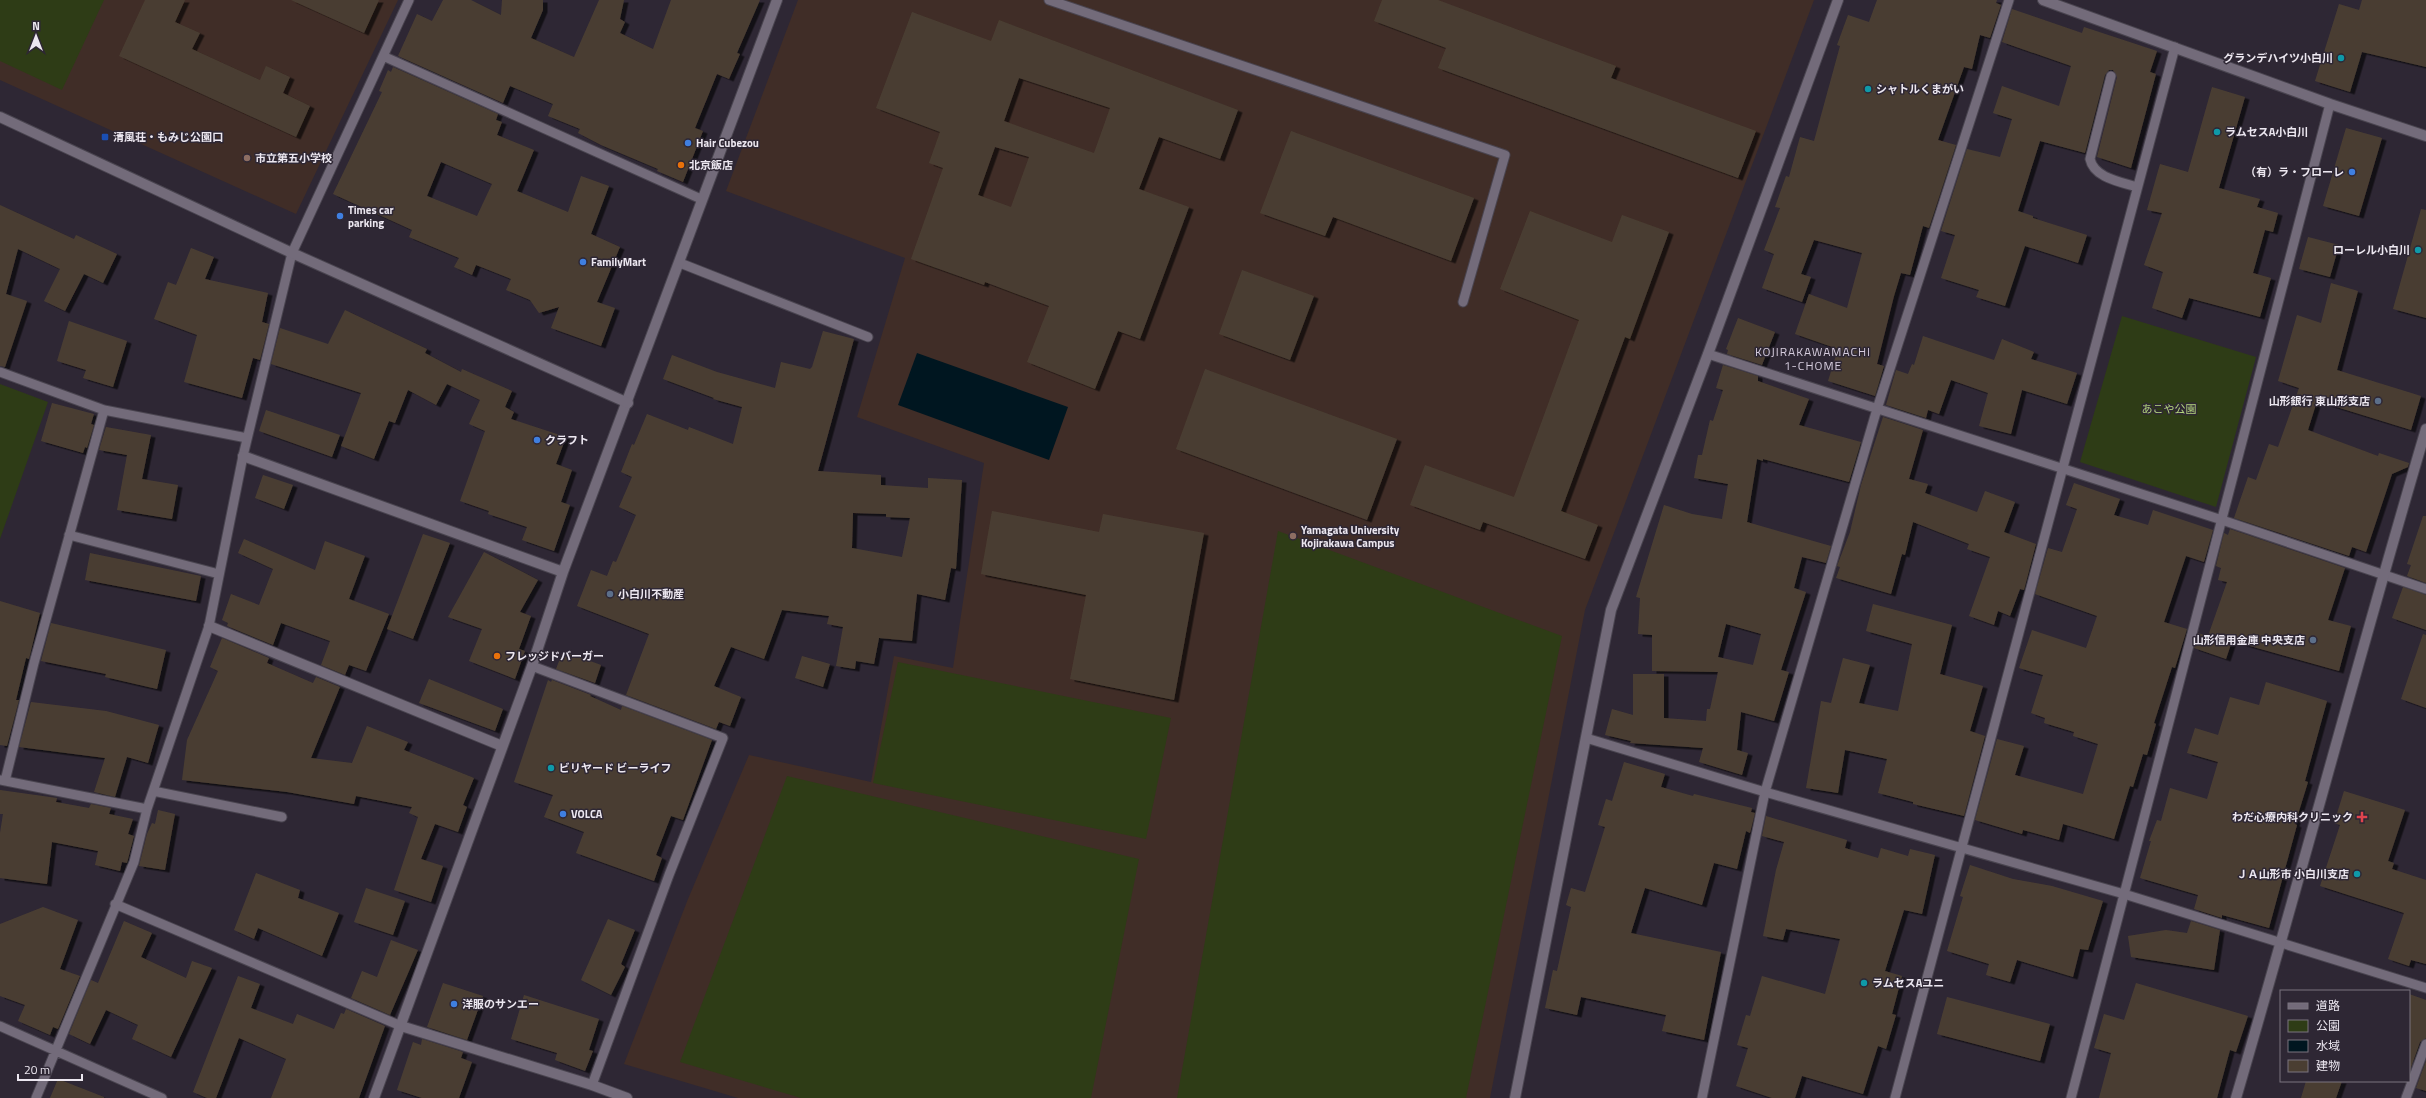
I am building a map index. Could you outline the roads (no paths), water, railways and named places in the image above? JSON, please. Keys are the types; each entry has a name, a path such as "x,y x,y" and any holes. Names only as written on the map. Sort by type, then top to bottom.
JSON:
{"street":[{"path":"374,1098 532,666 563,572 628,403 680,263 701,199 777,0"},
{"path":"1515,1098 1611,610 1708,354 1838,0"},
{"path":"2042,0 2330,104 2426,136"},
{"path":"0,117 292,253 628,403"},
{"path":"2236,1098 2282,942 2383,574 2426,430"},
{"path":"243,456 563,572"},
{"path":"209,626 502,746"},
{"path":"400,1026 592,1085 627,1098"}],"lane":[{"path":"36,1098 57,1051 115,904 134,862 152,791 209,626 247,438 292,253 409,0"},
{"path":"1050,0 1505,155 1463,302"},
{"path":"1702,1098 1765,792 1877,409 2009,0"},
{"path":"1894,1098 2061,468 2175,47"},
{"path":"383,56 701,199"},
{"path":"2111,76 2090,159 2091,166 2096,172 2137,187"},
{"path":"2071,1098 2330,104"},
{"path":"680,263 868,337"},
{"path":"1708,354 2222,520 2426,589"},
{"path":"0,372 104,410 247,438"},
{"path":"104,410 2,781 147,809"},
{"path":"69,535 219,574"},
{"path":"532,666 723,738 669,875 592,1085"},
{"path":"1586,738 1765,792 1960,846 2124,894 2426,988"},
{"path":"152,791 282,817"},
{"path":"115,904 400,1026"},
{"path":"0,1026 162,1098"},
{"path":"2406,1098 2426,1044"}],"water":[{"path":"917,353 1068,407 1049,460 898,405"}],"place":[{"name":"グランデハイツ小白川","path":"2341,58"},
{"name":"シャトルくまがい","path":"1868,89"},
{"name":"ラムセスA小白川","path":"2217,132"},
{"name":"清風荘・もみじ公園口","path":"105,137"},
{"name":"Hair Cubezou","path":"688,143"},
{"name":"市立第五小学校","path":"247,158"},
{"name":"北京飯店","path":"681,165"},
{"name":"（有）ラ・フローレ","path":"2352,172"},
{"name":"Times car parking","path":"340,216"},
{"name":"ローレル小白川","path":"2418,250"},
{"name":"FamilyMart","path":"583,262"},
{"name":"山形銀行 東山形支店","path":"2378,401"},
{"name":"クラフト","path":"537,440"},
{"name":"Yamagata University Kojirakawa Campus","path":"1293,536"},
{"name":"小白川不動産","path":"610,594"},
{"name":"山形信用金庫 中央支店","path":"2313,640"},
{"name":"フレッジドバーガー","path":"497,656"},
{"name":"ビリヤード ビーライフ","path":"551,768"},
{"name":"VOLCA","path":"563,814"},
{"name":"わだ心療内科クリニック","path":"2362,817"},
{"name":"ＪＡ山形市 小白川支店","path":"2357,874"},
{"name":"ラムセスAユニ","path":"1864,983"},
{"name":"洋服のサンエー","path":"454,1004"}],"district":[{"name":"KOJIRAKAWAMACHI 1-CHOME","path":"1813,358"}],"park label":[{"name":"あこや公園","path":"2169,409"}]}
